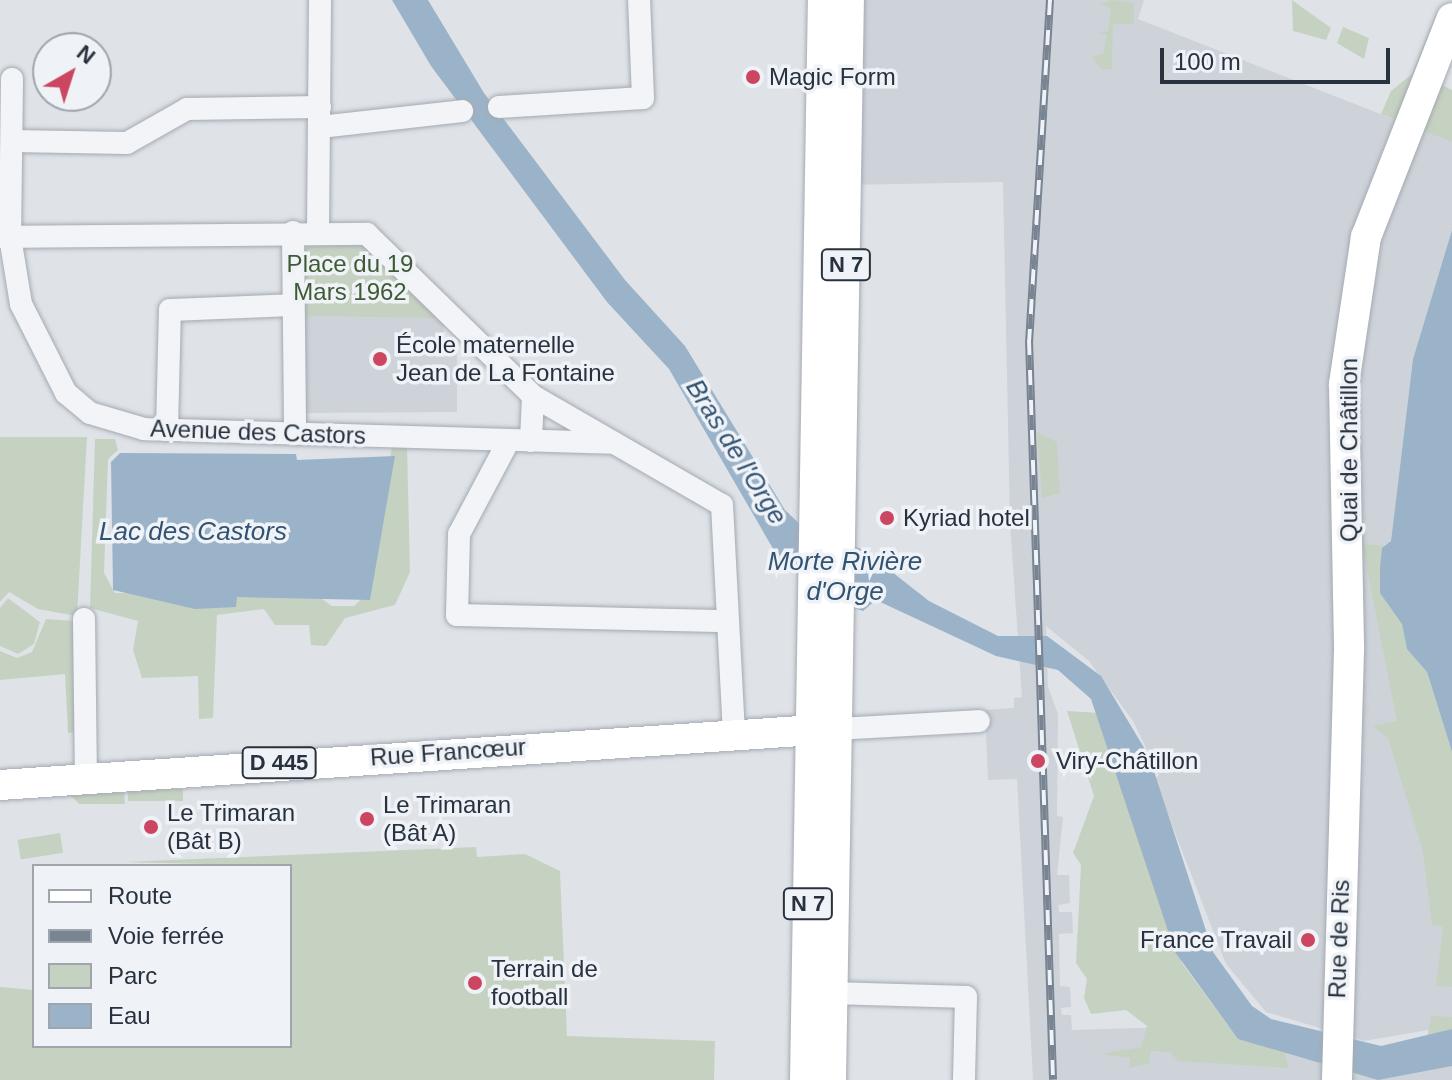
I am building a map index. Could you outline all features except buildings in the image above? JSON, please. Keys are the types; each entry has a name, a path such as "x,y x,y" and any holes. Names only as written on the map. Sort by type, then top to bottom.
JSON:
{"main road":[{"name":"N 7","path":"805,1080 827,601 823,0"},
{"name":"N 7","path":"828,528 849,0"},
{"name":"Quai de Châtillon","path":"1343,799 1349,564 1344,384 1366,237 1452,18"},
{"name":"N 7","path":"823,729 833,993 831,1080"},
{"name":"Rue Francœur","path":"0,785 86,774 823,729"},
{"name":"Rue Francœur","path":"0,770 86,774"},
{"name":"Rue de Ris","path":"1337,1080 1343,799"}],"street":[{"path":"318,232 320,0"},
{"path":"499,107 643,98 639,0"},
{"name":"Avenue des Castors","path":"12,79 12,141 5,237 21,304 66,393 90,413 167,430 611,443"},
{"path":"12,141 127,143 187,109 320,117 462,111"},
{"path":"293,232 295,434"},
{"path":"5,237 293,232 367,234 384,246 533,396 722,505 734,733"},
{"path":"167,430 170,310 293,305"},
{"path":"533,396 520,440 459,534 457,615 728,621"},
{"path":"84,619 86,774"},
{"path":"823,729 979,721"},
{"path":"833,993 966,997 964,1080"}],"shaded area":[{"path":"849,0 1144,0 1138,19 1452,142 1452,230 1413,359 1391,541 1382,549 1452,752 1452,1026 1364,1041 1266,1012 1226,964 1154,779 1159,775 1133,721 1089,661 1046,626 1048,687 1058,714 1057,816 1063,817 1057,875 1069,875 1070,903 1058,905 1059,912 1072,912 1073,933 1059,934 1060,986 1070,987 1071,1007 1061,1008 1062,1015 1071,1015 1072,1030 1240,1025 1321,1047 1452,1045 1452,1080 1033,1080 1017,779 988,780 985,710 1014,708 1014,698 1022,697 1010,523 1003,182 846,185"},
{"name":"École maternelle Jean de La Fontaine","path":"429,315 443,318 445,346 457,346 457,412 305,413 303,322 310,316"}],"green space":[{"path":"1113,0 1134,3 1134,24 1113,24 1112,69 1101,69 1092,56 1103,54 1107,34 1096,33 1108,31 1111,9 1101,4"},
{"path":"1292,0 1331,28 1326,40 1293,31"},
{"path":"1438,9 1399,121 1381,114 1391,91 1412,74"},
{"path":"1343,27 1369,38 1364,59 1337,43"},
{"path":"1438,83 1452,90 1452,142 1420,130"},
{"name":"Place du 19 Mars 1962","path":"360,240 443,318 311,316 303,322 303,251 312,242"},
{"path":"1037,432 1057,442 1060,493 1042,498"},
{"path":"0,437 87,437 77,616 38,609 9,592 0,602"},
{"path":"95,439 115,439 118,450 108,459 104,573 115,593 318,596 332,606 354,606 370,591 392,446 407,445 410,572 395,605 345,618 326,646 311,645 309,625 275,625 264,609 217,615 213,718 199,719 198,676 142,678 133,650 138,621 90,608"},
{"path":"1362,544 1385,546 1380,593 1402,624 1407,649 1427,672 1452,752 1452,987 1436,986 1443,927 1432,925 1423,852 1388,738 1373,726 1397,721"},
{"path":"8,598 40,622 34,644 18,654 0,646 0,608"},
{"path":"46,619 75,621 82,732 68,733 65,674 0,680 0,651 17,658 32,652"},
{"path":"1067,711 1100,713 1182,963 1238,1039 1284,1051 1289,1068 1178,1061 1170,1052 1151,1051 1149,1064 1129,1068 1130,1058 1099,1054 1141,1047 1147,1026 1126,1010 1091,1014 1084,998 1087,979 1076,963 1081,865 1073,853 1094,796"},
{"path":"128,789 183,789 183,801 128,801"},
{"path":"124,792 125,804 79,804 70,795"},
{"path":"60,833 63,853 21,859 18,840"},
{"path":"476,847 477,857 525,854 560,871 567,1036 715,1041 714,1080 0,1080 0,987 32,990 32,1048 292,1048 292,864 124,862"},
{"path":"1431,1016 1452,1017 1452,1029 1427,1039"}],"water":[{"name":"Morte Rivière d'Orge","path":"392,0 428,0 484,93 625,280 685,346 785,510 805,529 864,550 929,601 998,636 1047,636 1101,676 1149,756 1213,952 1252,1006 1271,1019 1381,1046 1452,1029 1452,1066 1378,1080 1238,1039 1175,952 1091,699 1058,670 996,656 876,600 863,611 827,600 779,559 669,369 607,302 431,66"},
{"path":"1452,230 1452,752 1427,672 1407,649 1402,624 1380,593 1380,568 1382,548 1391,541 1413,359"},
{"name":"Lac des Castors","path":"120,453 296,454 297,460 395,456 370,600 237,597 236,607 195,609 113,590 111,462"}],"railway":[{"path":"1050,0 1029,340 1053,1080"}],"place":[{"name":"Magic Form","path":"753,77"},
{"name":"École maternelle Jean de La Fontaine","path":"380,359"},
{"name":"Kyriad hotel","path":"887,518"},
{"name":"Viry-Châtillon","path":"1038,761"},
{"name":"Le Trimaran (Bât A)","path":"367,819"},
{"name":"Le Trimaran (Bât B)","path":"151,827"},
{"name":"France Travail","path":"1308,940"},
{"name":"Terrain de football","path":"475,983"}],"water label":[{"name":"Bras de l'Orge","path":"736,452"}]}
